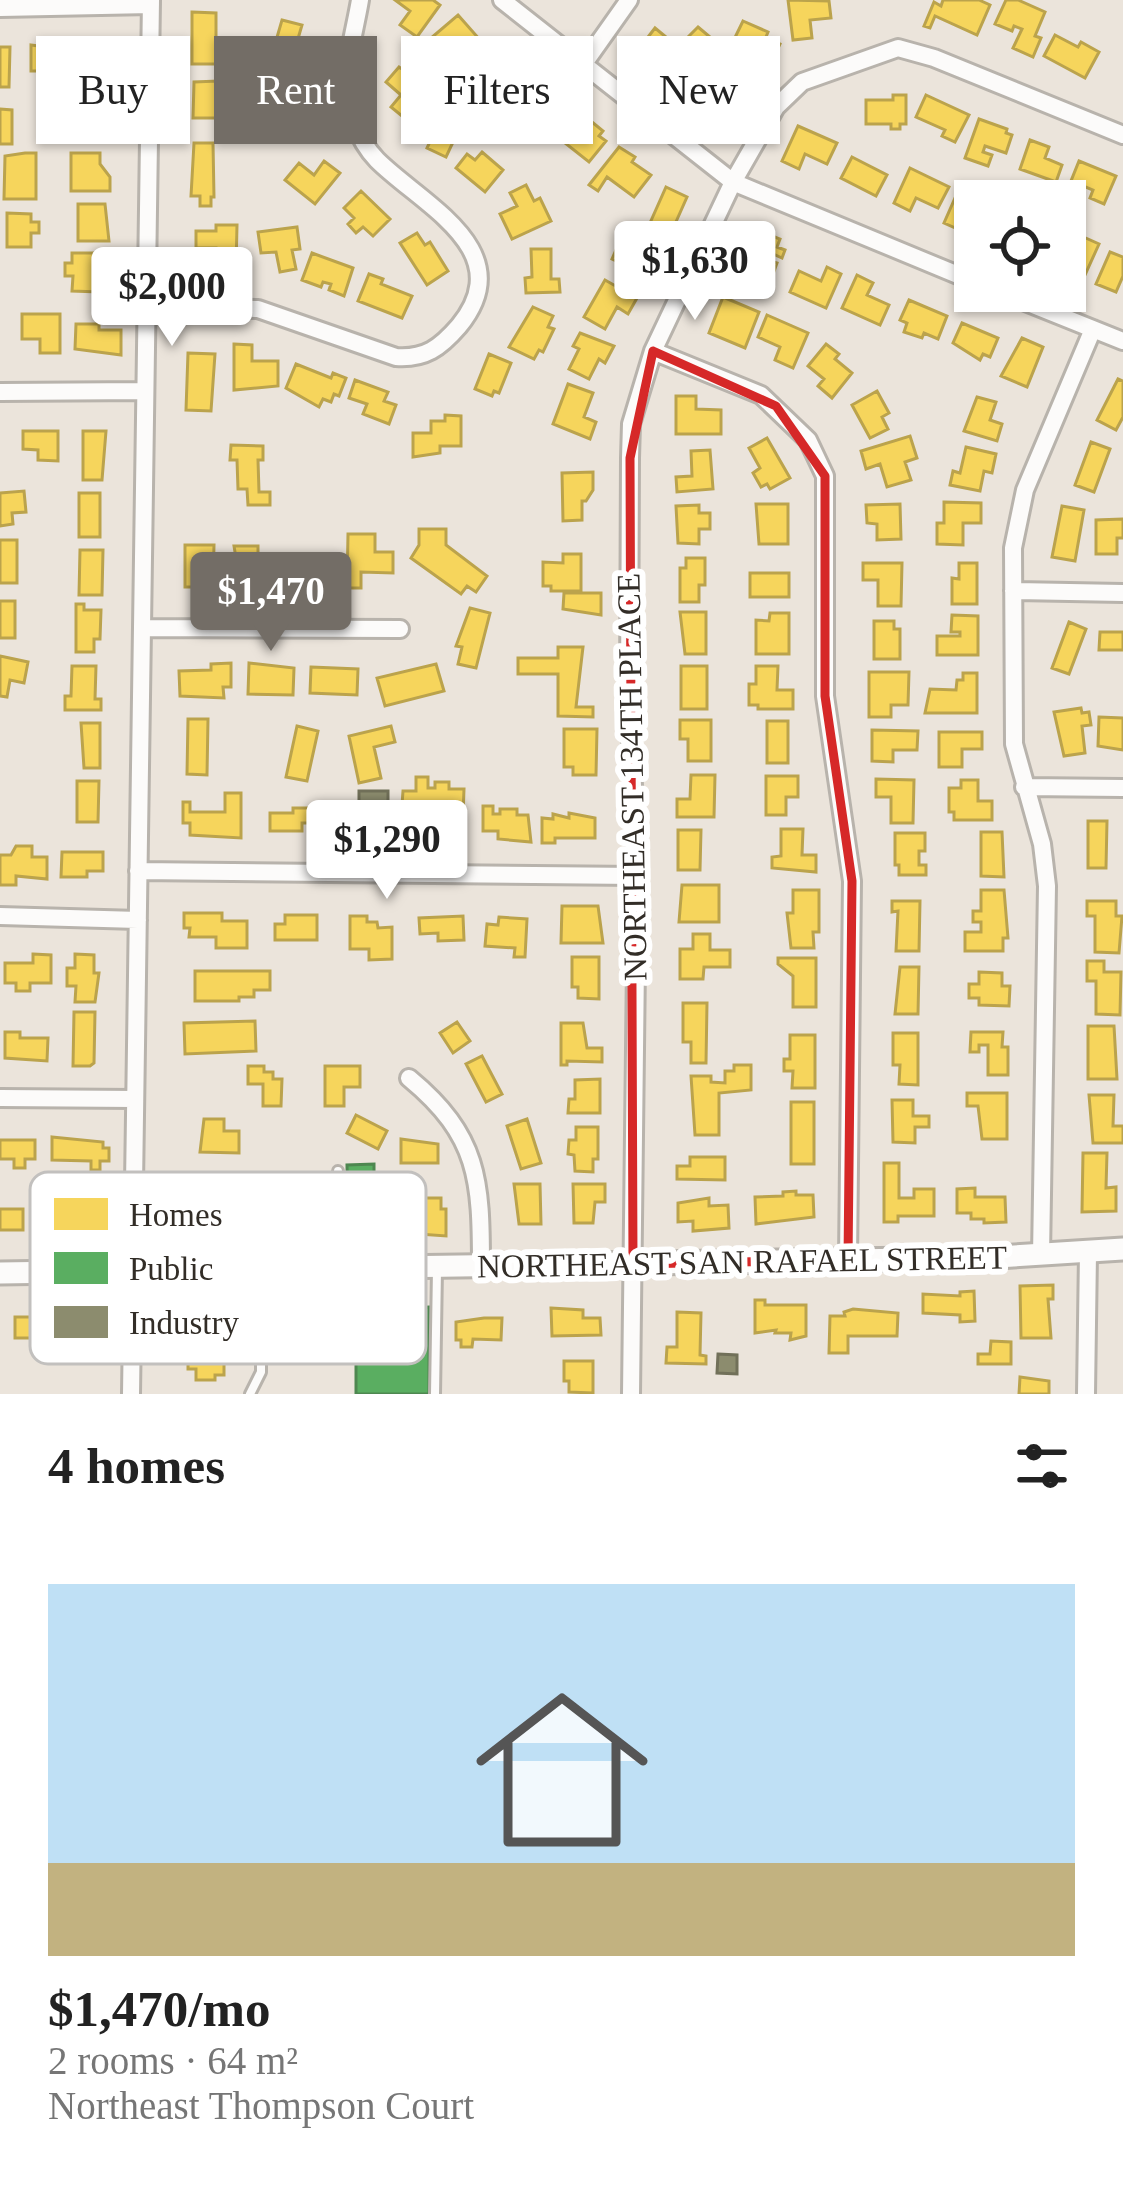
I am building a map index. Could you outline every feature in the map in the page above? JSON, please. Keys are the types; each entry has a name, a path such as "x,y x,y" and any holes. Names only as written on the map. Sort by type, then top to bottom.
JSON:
{"street":[{"path":"147,306 259,309 396,356 415,358 446,342 469,314 478,292 470,245 459,229 377,160 354,122 347,75 360,0"},
{"path":"502,0 547,36"},
{"path":"593,52 629,0"},
{"path":"0,8 151,2 134,1172"},
{"name":"NORTHEAST 134TH PLACE","path":"631,1394 637,876 629,696 630,458 631,424 652,351 733,182 788,93 819,74 898,49 934,58 1123,134"},
{"path":"593,72 733,182 954,273"},
{"path":"1050,312 1123,341"},
{"path":"1041,1256 1047,886 1042,844 1014,743 1013,591 1019,508 1093,329"},
{"path":"652,351 776,406 808,440 825,476 825,696 852,880 848,1260"},
{"path":"0,392 145,391"},
{"path":"1013,591 1123,593"},
{"path":"142,628 400,628"},
{"path":"1024,787 1123,788"},
{"path":"139,871 637,876"},
{"path":"0,916 138,920"},
{"path":"409,1078 442,1105 470,1155 479,1192 482,1267"},
{"path":"0,1098 135,1099"},
{"name":"NORTHEAST SAN RAFAEL STREET","path":"426,1268 1041,1256 1123,1250"},
{"path":"1086,1394 1088,1253"},
{"path":"131,1364 131,1394"}],"lane":[{"path":"435,1394 437,1268"},
{"path":"250,1394 261,1364"}],"highlighted area":[{"path":"653,351 776,406 825,476 825,696 852,881 848,1260 633,1264 630,458"}],"building: Homes":[{"path":"395,0 433,0 440,5 418,36 400,25 410,11"},
{"path":"788,0 829,1 831,18 810,20 812,38 793,40"},
{"path":"943,0 979,0 990,5 977,35 935,16 930,28 924,26 934,2 941,6"},
{"path":"1006,0 1045,12 1033,57 1013,48 1022,29 1014,26 1012,31 995,24"},
{"path":"192,12 216,13 214,64 192,64"},
{"path":"458,15 477,36 433,36"},
{"path":"282,20 302,25 299,36 277,36"},
{"path":"743,21 768,32 766,36 736,36"},
{"path":"1055,35 1099,52 1085,78 1044,56"},
{"path":"31,45 36,46 36,71 31,71"},
{"path":"0,47 10,47 9,87 0,87"},
{"path":"399,67 401,68 401,95 386,82"},
{"path":"214,81 214,118 193,118 194,82"},
{"path":"401,95 401,115 391,107"},
{"path":"893,95 906,95 906,124 891,129 891,124 866,124 866,100 893,100"},
{"path":"926,95 969,115 955,142 942,136 945,130 916,117"},
{"path":"0,109 12,110 12,144 0,144"},
{"path":"979,119 1012,135 1006,153 985,146 983,152 992,155 988,166 965,158"},
{"path":"593,123 606,141 589,162 566,144 593,144"},
{"path":"798,126 837,143 827,164 805,154 799,169 782,161"},
{"path":"1030,140 1049,147 1045,158 1062,165 1057,180 1020,169"},
{"path":"194,143 213,143 211,206 200,206 200,196 191,196"},
{"path":"429,144 452,144 446,157 427,148"},
{"path":"619,147 651,175 634,197 607,177 598,191 589,185"},
{"path":"482,152 503,170 485,192 456,168 467,154 475,160"},
{"path":"36,153 36,199 4,199 5,156"},
{"path":"71,153 100,153 110,191 71,191"},
{"path":"852,157 887,175 876,196 841,178"},
{"path":"324,161 340,173 315,204 285,180 299,163 314,175"},
{"path":"1079,161 1116,176 1104,204 1090,198 1093,190 1086,187 1086,180 1071,180"},
{"path":"910,168 949,187 938,208 916,198 910,211 894,203"},
{"path":"526,185 534,201 540,198 551,221 512,239 500,214 517,206 510,193"},
{"path":"666,187 687,197 671,233 650,223"},
{"path":"361,191 390,219 373,236 363,227 356,233 348,224 354,218 344,208"},
{"path":"954,200 954,227 944,223"},
{"path":"78,204 105,204 109,241 78,241"},
{"path":"7,213 31,214 31,222 39,222 39,233 31,233 31,247 7,247"},
{"path":"216,225 237,225 236,268 216,268 216,248 196,248 196,231 216,231"},
{"path":"297,227 300,249 292,250 296,269 280,272 276,252 261,253 258,232"},
{"path":"757,230 780,239 777,247 785,250 782,258 773,254 770,261 777,263 773,274 765,271 757,291 736,283"},
{"path":"417,233 425,245 430,242 448,271 427,285 400,243"},
{"path":"1086,238 1099,244 1086,273"},
{"path":"620,241 647,252 645,257 653,261 643,284 625,276 629,267 612,259"},
{"path":"531,249 551,249 551,279 559,279 560,292 526,293 525,278 532,277"},
{"path":"1110,252 1123,257 1123,276 1116,292 1096,284"},
{"path":"72,253 107,253 107,276 99,276 99,292 72,291 73,276 65,276 65,263 72,263"},
{"path":"312,253 353,268 344,296 329,290 331,284 323,282 321,287 302,280"},
{"path":"827,267 841,274 826,308 790,292 799,271 821,281"},
{"path":"369,274 412,296 402,318 358,301"},
{"path":"857,275 873,283 867,295 889,305 880,325 842,308"},
{"path":"605,280 637,298 628,314 617,307 605,329 584,317"},
{"path":"723,297 759,312 745,348 709,333"},
{"path":"909,300 947,316 938,339 904,332 907,323 900,320"},
{"path":"533,307 553,316 548,327 554,329 543,352 539,350 534,359 509,347"},
{"path":"22,314 60,314 60,353 40,353 40,339 22,339"},
{"path":"767,315 808,333 793,368 775,360 780,347 758,337"},
{"path":"962,323 998,338 990,357 983,354 980,360 953,343"},
{"path":"76,324 121,330 121,355 75,349"},
{"path":"580,333 614,346 605,363 599,359 589,379 569,369 579,349 573,346"},
{"path":"1022,338 1043,347 1027,387 1001,376"},
{"path":"234,344 252,345 252,361 278,361 278,386 234,390"},
{"path":"826,344 852,373 832,398 818,386 824,379 808,366"},
{"path":"188,353 215,354 211,411 186,410"},
{"path":"489,354 511,363 499,393 494,391 492,396 475,389"},
{"path":"296,364 331,378 333,373 346,378 339,396 334,394 331,402 323,399 319,407 286,388"},
{"path":"1118,379 1123,381 1123,417 1116,430 1097,420"},
{"path":"355,380 388,392 384,401 396,405 389,424 363,414 367,404 349,398"},
{"path":"568,384 593,393 584,417 596,422 590,439 553,424"},
{"path":"877,391 889,413 882,417 888,429 870,438 852,405"},
{"path":"676,396 696,396 696,409 721,410 721,434 676,434"},
{"path":"977,397 996,402 990,420 1002,424 997,441 964,431"},
{"path":"445,415 461,416 461,446 440,446 440,453 413,457 413,433 431,433 431,421 445,421"},
{"path":"23,431 58,431 58,461 38,460 38,450 23,449"},
{"path":"83,431 106,431 102,480 83,480"},
{"path":"910,436 917,458 905,462 911,480 887,487 880,464 866,469 861,451"},
{"path":"767,438 790,478 770,489 767,484 761,487 753,473 760,468 749,448"},
{"path":"1091,442 1110,449 1094,492 1075,485"},
{"path":"231,445 263,446 263,460 258,460 259,492 270,492 270,505 248,505 247,489 238,489"},
{"path":"966,447 996,454 992,473 984,471 980,491 950,485 953,471 960,473"},
{"path":"710,450 713,489 677,492 676,477 692,476 691,451"},
{"path":"593,472 593,490 582,501 582,520 563,521 562,473"},
{"path":"24,491 26,512 12,513 13,524 0,526 0,493"},
{"path":"79,493 100,493 100,537 79,537"},
{"path":"944,502 981,503 981,523 963,523 963,545 937,544"},
{"path":"756,504 788,504 788,544 759,544"},
{"path":"900,504 901,539 877,540 877,524 867,523 866,505"},
{"path":"699,505 699,513 710,513 710,529 699,529 699,544 678,543 676,506"},
{"path":"1062,506 1084,510 1075,561 1052,557"},
{"path":"1123,519 1117,554 1096,554 1096,520"},
{"path":"419,529 446,529 446,545 487,576 476,592 467,586 461,594 411,558 419,545"},
{"path":"348,534 375,534 375,552 393,552 393,573 361,572 361,588 347,588"},
{"path":"0,540 17,540 17,583 0,583"},
{"path":"185,545 214,545 213,587 185,587"},
{"path":"234,546 258,546 258,560 265,560 265,572 273,572 273,593 264,593 264,598 233,593 233,570 238,570"},
{"path":"80,550 103,550 102,595 79,595"},
{"path":"563,554 581,554 581,591 551,591 551,586 543,586 543,562 563,563"},
{"path":"686,558 705,558 705,585 699,585 699,602 680,602 680,568 686,568"},
{"path":"863,563 902,563 901,606 878,606 878,580 863,580"},
{"path":"959,563 977,563 977,604 952,604 952,578 959,579"},
{"path":"281,564 335,566 334,588 315,588 315,593 280,591"},
{"path":"750,573 789,573 789,597 750,597"},
{"path":"564,593 601,593 601,615 563,609"},
{"path":"0,601 15,601 15,638 0,638"},
{"path":"76,604 84,604 84,610 101,610 100,639 94,639 94,652 76,652"},
{"path":"470,608 490,613 476,668 458,664 462,647 456,646"},
{"path":"680,612 706,612 706,654 685,654"},
{"path":"770,613 789,613 789,654 756,654 756,620 769,621"},
{"path":"952,615 978,616 978,655 937,655 937,636 960,636 960,632 951,632"},
{"path":"874,621 894,621 894,629 900,629 900,659 874,659"},
{"path":"1069,622 1086,629 1069,674 1052,668"},
{"path":"1100,632 1123,632 1123,650 1099,650"},
{"path":"558,647 583,647 576,707 593,707 593,717 558,716 558,674 518,674 518,658 558,658"},
{"path":"0,656 28,662 24,683 10,680 7,697 0,696"},
{"path":"231,663 231,687 223,687 224,698 180,696 179,671 211,670 211,664"},
{"path":"249,663 294,668 293,695 248,694"},
{"path":"436,664 444,691 385,706 377,678"},
{"path":"72,666 96,666 95,699 101,699 101,710 65,710 65,696 71,696"},
{"path":"681,666 707,666 707,709 681,709"},
{"path":"756,666 778,666 777,690 793,690 793,709 749,705 749,684 756,684"},
{"path":"311,667 358,669 357,695 310,693"},
{"path":"869,672 909,672 908,705 891,705 891,717 869,717"},
{"path":"963,673 977,673 977,713 925,713 930,689 956,690"},
{"path":"1081,708 1082,713 1089,712 1091,725 1082,726 1085,753 1064,756 1054,712"},
{"path":"1099,717 1123,718 1123,750 1098,746"},
{"path":"188,719 208,719 207,775 187,774"},
{"path":"680,720 711,720 711,761 688,761 688,739 680,739"},
{"path":"767,721 788,721 788,763 767,763"},
{"path":"81,723 100,723 100,768 84,768"},
{"path":"297,726 318,731 307,781 286,777"},
{"path":"391,726 395,742 374,747 381,778 359,783 349,736"},
{"path":"564,729 597,729 596,775 573,775 573,767 564,767"},
{"path":"872,730 918,731 917,750 893,750 893,762 872,761"},
{"path":"939,732 982,732 982,749 962,749 962,767 939,767"},
{"path":"691,775 715,775 714,817 677,817 677,799 690,799"},
{"path":"766,776 798,776 798,797 786,797 786,815 766,815"},
{"path":"416,777 428,777 428,788 435,788 435,782 449,782 449,789 464,789 463,817 432,817 432,805 402,805 403,791 416,791"},
{"path":"876,779 914,780 913,823 891,823 891,797 876,797"},
{"path":"961,780 978,780 978,801 992,801 992,820 954,820 954,812 949,812 949,788 961,788"},
{"path":"77,781 99,781 98,822 77,822"},
{"path":"225,793 241,793 241,838 190,835 190,823 183,823 183,802 190,802 190,812 225,812"},
{"path":"483,806 493,806 493,814 517,809 517,815 528,815 531,842 498,839 498,831 483,831"},
{"path":"358,807 374,807 374,839 358,839"},
{"path":"293,808 312,808 312,823 302,823 302,831 270,831 270,813 293,813"},
{"path":"569,813 595,818 595,838 555,838 555,843 542,843 542,818 553,819 553,814 569,818"},
{"path":"1088,821 1107,821 1106,868 1088,868"},
{"path":"781,829 803,829 802,855 816,855 816,872 772,868 772,857 781,856"},
{"path":"678,830 701,830 700,870 678,870"},
{"path":"981,832 1002,832 1004,877 981,876"},
{"path":"895,833 925,833 919,865 926,865 926,875 899,875"},
{"path":"16,846 32,846 32,857 47,857 47,879 16,876 16,885 0,885 0,855 11,855"},
{"path":"62,852 103,852 103,871 87,871 87,877 61,877"},
{"path":"682,885 719,885 719,922 679,922"},
{"path":"793,890 819,890 819,932 813,932 814,948 791,948 787,913 793,913"},
{"path":"981,890 1004,890 1008,938 1003,938 1003,951 965,951 965,932 981,932 981,922 973,922 973,911 981,911"},
{"path":"892,901 920,901 919,951 896,951 898,911 892,912"},
{"path":"1087,901 1116,901 1116,916 1122,916 1119,953 1095,952 1095,916 1087,916"},
{"path":"562,906 598,906 603,943 561,943"},
{"path":"184,913 222,913 222,921 247,921 247,948 216,948 216,937 189,937"},
{"path":"285,915 317,915 317,940 275,940 275,924 285,924"},
{"path":"350,916 367,916 367,922 377,922 378,928 392,927 392,959 369,960 369,949 350,949"},
{"path":"463,916 464,940 438,941 438,933 420,934 419,918"},
{"path":"499,917 527,919 525,957 514,957 515,948 485,946 487,924 498,925"},
{"path":"693,934 710,934 710,950 730,950 730,967 704,967 703,979 680,979 680,949 693,949"},
{"path":"33,954 51,955 51,983 30,983 30,991 16,991 16,983 5,983 5,963 33,963"},
{"path":"75,954 94,955 94,973 99,973 95,1002 75,1002 76,986 67,986 67,968 75,968"},
{"path":"572,957 599,957 599,999 578,998 578,987 572,987"},
{"path":"778,958 816,958 816,1007 793,1007 793,976 778,964"},
{"path":"1087,961 1104,961 1104,972 1121,972 1120,1015 1096,1014 1096,981 1087,981"},
{"path":"900,967 919,967 918,1014 895,1014"},
{"path":"195,971 270,971 270,990 254,990 254,997 239,997 239,1001 195,1001"},
{"path":"979,972 1002,973 1002,986 1010,986 1009,1006 979,1005 979,998 969,998 969,984 979,984"},
{"path":"683,1003 707,1003 706,1063 691,1063 691,1042 683,1042"},
{"path":"74,1012 95,1012 94,1063 90,1066 73,1066"},
{"path":"255,1021 256,1051 185,1054 184,1023"},
{"path":"457,1022 470,1041 453,1053 440,1033"},
{"path":"561,1023 583,1023 587,1048 602,1048 602,1062 561,1065"},
{"path":"1088,1026 1114,1026 1117,1079 1088,1079"},
{"path":"5,1032 20,1032 20,1038 48,1038 47,1061 5,1058"},
{"path":"971,1032 1003,1032 1008,1075 988,1075 988,1045 970,1052"},
{"path":"893,1033 918,1033 918,1085 899,1084 900,1065 893,1065"},
{"path":"790,1035 815,1035 815,1088 792,1088 793,1071 784,1071 784,1059 790,1059"},
{"path":"482,1056 502,1094 486,1102 466,1064"},
{"path":"734,1065 751,1065 751,1090 719,1093 719,1135 695,1135 691,1076 711,1076 711,1082 725,1083 725,1071 734,1071"},
{"path":"248,1066 264,1066 264,1072 273,1072 273,1079 282,1079 281,1106 263,1106 263,1084 248,1084"},
{"path":"325,1066 360,1066 360,1087 344,1087 344,1106 325,1106"},
{"path":"600,1079 600,1113 568,1113 569,1099 575,1099 575,1080"},
{"path":"967,1093 1007,1093 1007,1139 982,1139 978,1106 967,1106"},
{"path":"1089,1095 1114,1095 1113,1126 1123,1126 1123,1143 1093,1143"},
{"path":"892,1100 913,1100 913,1116 929,1116 929,1127 915,1127 915,1143 893,1142"},
{"path":"791,1102 814,1102 814,1164 791,1164"},
{"path":"356,1115 387,1131 378,1149 347,1133"},
{"path":"204,1119 224,1119 224,1131 239,1131 239,1153 200,1152"},
{"path":"527,1119 541,1163 521,1169 507,1126"},
{"path":"576,1127 598,1127 593,1172 575,1171 574,1155 568,1154 569,1140 576,1140"},
{"path":"52,1137 103,1142 103,1148 109,1148 109,1161 100,1161 100,1170 91,1170 91,1161 52,1160"},
{"path":"401,1139 438,1144 438,1163 401,1163"},
{"path":"0,1140 35,1140 35,1159 25,1159 25,1168 14,1168 14,1159 0,1159"},
{"path":"1083,1153 1107,1153 1106,1188 1116,1187 1116,1211 1082,1212"},
{"path":"690,1157 725,1157 725,1180 677,1179 677,1166 690,1166"},
{"path":"884,1163 899,1163 899,1198 914,1198 914,1189 934,1189 934,1216 898,1216 898,1222 884,1222"},
{"path":"514,1184 540,1184 541,1224 519,1224"},
{"path":"573,1184 605,1184 605,1202 595,1202 593,1223 574,1223"},
{"path":"975,1188 975,1197 1005,1197 1006,1222 984,1223 984,1219 971,1219 971,1213 957,1213 957,1189"},
{"path":"796,1191 796,1195 813,1195 814,1217 756,1224 755,1197"},
{"path":"426,1198 441,1198 446,1236 426,1235"},
{"path":"709,1198 709,1206 728,1205 729,1228 693,1231 693,1221 678,1222 678,1203"},
{"path":"0,1209 23,1209 23,1230 0,1230"},
{"path":"1053,1285 1053,1299 1048,1299 1051,1338 1021,1338 1020,1286"},
{"path":"974,1291 975,1321 960,1322 960,1315 923,1313 923,1294 960,1296 960,1292"},
{"path":"755,1300 765,1300 765,1305 806,1305 806,1336 790,1340 791,1333 776,1330 755,1333"},
{"path":"551,1308 583,1310 583,1318 600,1318 601,1335 552,1336"},
{"path":"677,1312 701,1313 700,1355 706,1356 706,1364 666,1363 667,1347 677,1347"},
{"path":"844,1312 898,1313 897,1336 848,1336 848,1353 829,1353 830,1316 845,1316"},
{"path":"15,1317 30,1317 30,1338 15,1338"},
{"path":"502,1318 501,1340 473,1339 472,1347 461,1347 456,1322"},
{"path":"991,1341 1011,1342 1011,1364 978,1364 978,1354 990,1354"},
{"path":"564,1361 593,1361 593,1393 569,1392"},
{"path":"188,1364 224,1364 224,1375 196,1380 196,1369 188,1369"},
{"path":"1020,1377 1049,1381 1049,1394 1019,1394"}],"building: Public":[{"path":"374,1164 374,1172 347,1172 347,1165"},
{"path":"426,1307 429,1394 356,1394 356,1364 426,1364"}],"building: Industry":[{"path":"359,791 388,791 388,805 359,804"},
{"path":"718,1354 737,1355 737,1374 717,1373"}]}
